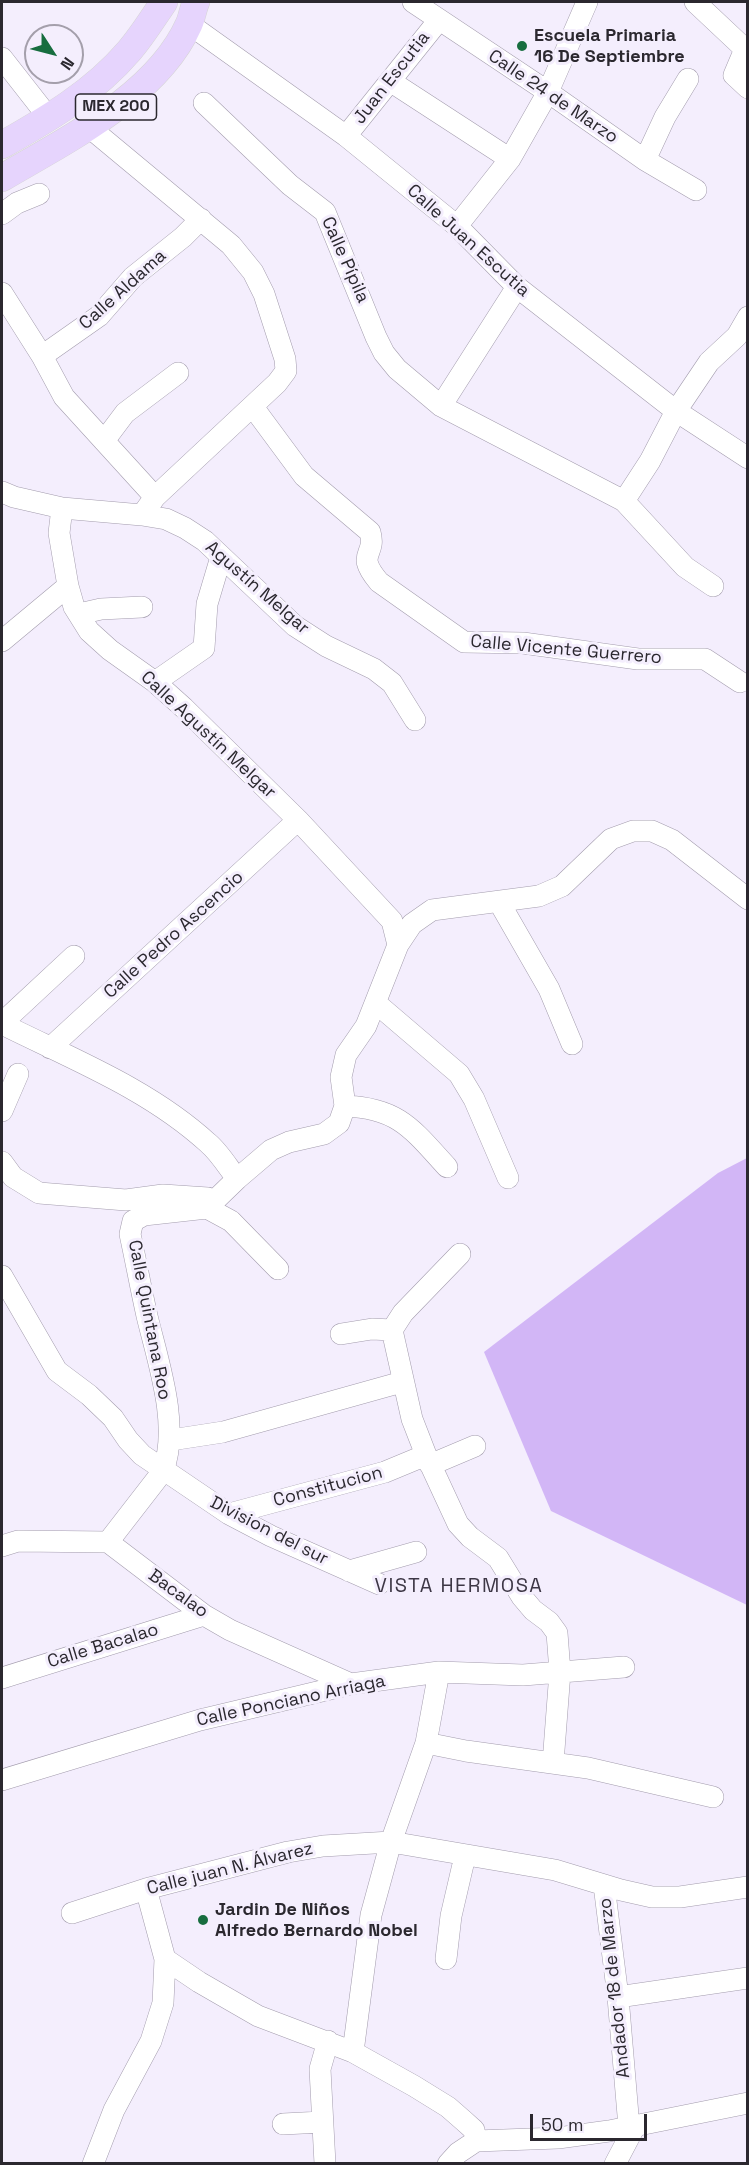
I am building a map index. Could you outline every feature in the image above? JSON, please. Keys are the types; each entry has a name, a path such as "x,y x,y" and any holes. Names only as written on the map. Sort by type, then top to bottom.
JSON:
{"main road":[{"name":"MEX 200","path":"2,145 49,118 84,94 129,52 164,2"},
{"path":"192,13 208,2"},
{"name":"MEX 200","path":"2,178 89,127 136,91 156,72 175,46 192,13"}],"street":[{"name":"Calle 24 de Marzo","path":"413,2 645,160 696,190"},
{"path":"457,226 510,159 548,92 587,2"},
{"path":"695,2 746,46 734,75 747,88"},
{"name":"Calle Juan Escutia","path":"192,13 457,226 517,287 676,411 747,458"},
{"name":"Juan Escutia","path":"346,136 439,20"},
{"path":"2,58 49,118"},
{"path":"645,160 665,117 688,79"},
{"path":"390,81 510,159"},
{"name":"Calle Pípila","path":"204,103 290,185 325,212 384,353 397,369 441,406 624,501 685,567 713,586"},
{"path":"2,492 62,508 142,515 155,497 253,407 286,371 285,359 264,294 253,272 231,245 89,127"},
{"path":"2,213 16,203 39,194"},
{"name":"Calle Aldama","path":"42,356 99,316 133,277 183,237 201,219"},
{"path":"441,406 517,287"},
{"path":"2,293 42,356 64,397 155,497"},
{"path":"624,501 650,461 676,411 709,362 737,336 747,317"},
{"path":"104,441 125,413 178,374"},
{"name":"Calle Vicente Guerrero","path":"253,407 304,476 370,532 373,541 365,558 368,570 379,582 464,642 523,643 638,659 705,659 740,682"},
{"name":"Calle Agustín Melgar","path":"62,508 59,532 68,586 88,631 155,682 298,820 392,921 398,945"},
{"name":"Agustín Melgar","path":"142,515 166,519 205,541 295,626 326,646 374,669 392,682 415,720"},
{"path":"155,682 204,648 207,604 221,557"},
{"path":"2,641 68,586"},
{"path":"79,614 101,609 142,607"},
{"name":"Calle Pedro Ascencio","path":"50,1048 298,820"},
{"path":"212,1204 271,1150 289,1142 324,1134 339,1123 345,1106 341,1077 346,1055 366,1026 377,1004 398,945 412,924 432,910 538,896 562,886 611,839 633,831 652,831 672,840 747,899"},
{"path":"499,902 549,989 572,1044"},
{"path":"74,956 2,1024 125,1084 174,1116 210,1144 237,1179"},
{"path":"377,1004 459,1074 474,1099 508,1178"},
{"path":"2,1111 18,1074"},
{"path":"345,1106 367,1107 390,1114 410,1127 447,1167"},
{"path":"2,1162 13,1177 39,1193 126,1200 164,1195 212,1204 278,1269"},
{"name":"Calle Quintana Roo","path":"108,1542 163,1471 168,1460 171,1440 160,1363 130,1234 133,1221 144,1215 212,1204"},
{"path":"460,1254 403,1312 392,1330 412,1419 458,1524 470,1537 498,1558 533,1610 549,1622 557,1633 560,1672 553,1763"},
{"name":"Division del sur","path":"5,1288 57,1371 89,1395 113,1418 141,1455 229,1514 271,1536 379,1584"},
{"path":"341,1334 372,1329 392,1330"},
{"path":"171,1440 223,1432 402,1382"},
{"name":"Constitucion","path":"229,1514 475,1446"},
{"path":"2,1546 18,1541 108,1542"},
{"name":"Bacalao","path":"108,1542 204,1615 230,1630 351,1684"},
{"path":"349,1571 416,1552"},
{"name":"Calle Bacalao","path":"2,1678 204,1615"},
{"name":"Calle Ponciano Arriaga","path":"2,1780 200,1720 351,1684 439,1672 523,1675 624,1667"},
{"path":"353,2052 371,1916 391,1842 426,1743 439,1672"},
{"path":"426,1743 466,1751 588,1768 713,1797"},
{"name":"Calle juan N. Álvarez","path":"72,1913 146,1889 288,1852 322,1846 391,1842 555,1870 652,1897 680,1897 747,1887"},
{"path":"446,1959 451,1916 465,1856"},
{"name":"Andador 18 de Marzo","path":"604,1885 632,2126"},
{"path":"93,2163 114,2110 151,2041 163,2003 165,1959 146,1889"},
{"path":"165,1959 199,1982 258,2016 353,2052 448,2107 474,2130 476,2141"},
{"path":"618,1997 747,1978"},
{"path":"325,2163 320,2069 327,2041"},
{"path":"448,2163 476,2141 558,2138 747,2103"},
{"path":"283,2124 322,2122"},
{"path":"615,2163 632,2126"}],"shaded area":[{"path":"747,1158 747,1605 551,1511 484,1352 718,1173"}],"place":[{"name":"Escuela Primaria 16 De Septiembre","path":"522,46"},
{"name":"Jardin De Niños Alfredo Bernardo Nobel","path":"203,1920"}],"district":[{"name":"VISTA HERMOSA","path":"459,1587"}]}
